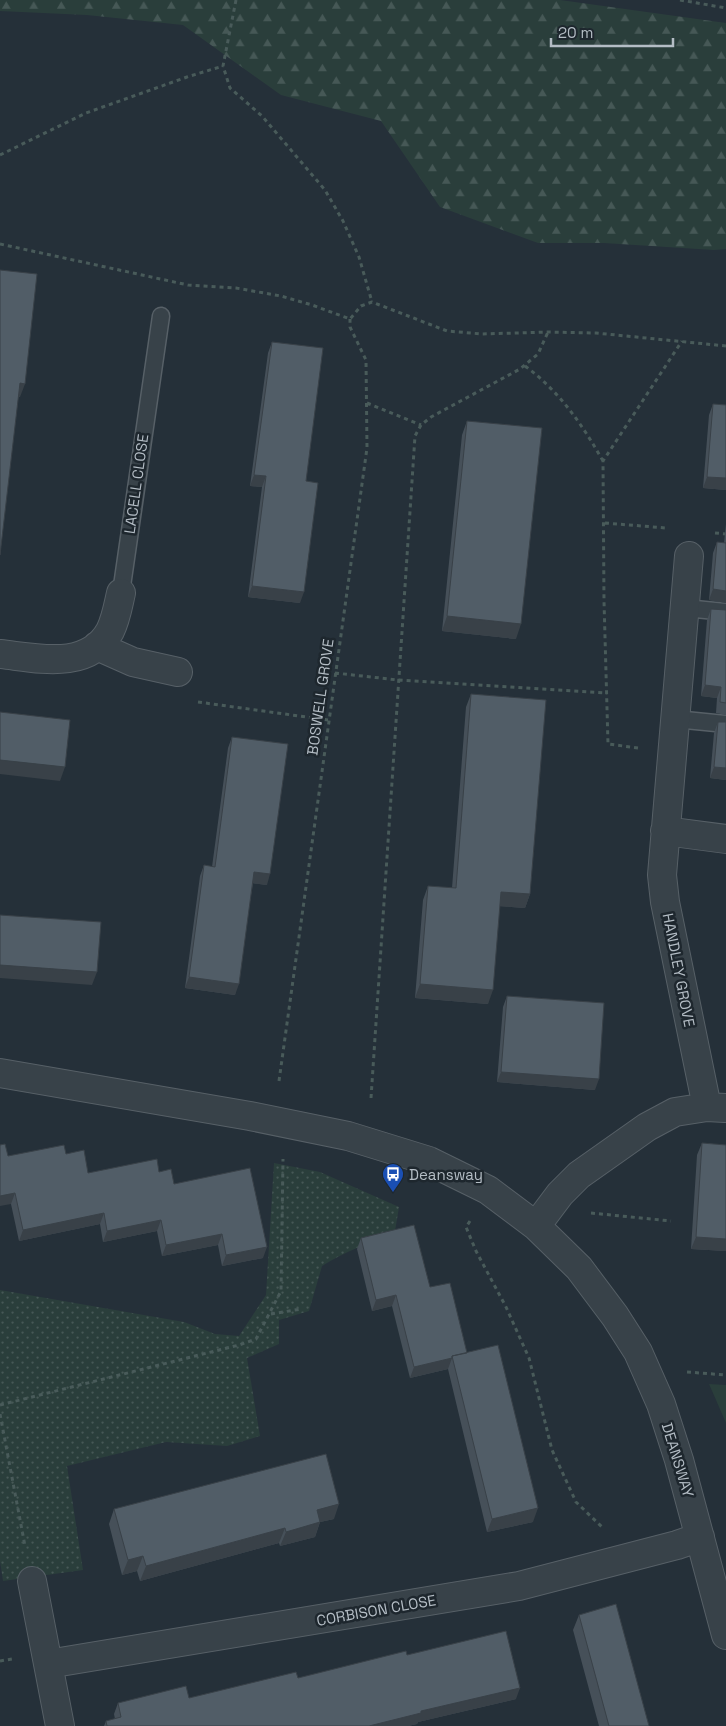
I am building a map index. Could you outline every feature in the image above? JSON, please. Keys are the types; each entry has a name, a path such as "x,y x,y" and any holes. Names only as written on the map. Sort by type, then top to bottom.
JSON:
{"street":[{"name":"HANDLEY GROVE","path":"690,556 662,875 666,902 716,1108"},
{"name":"LACELL CLOSE","path":"0,654 55,660 73,658 97,646 104,641 111,630 121,593"},
{"path":"97,646 133,662 178,672"},
{"path":"665,831 726,839"},
{"name":"DEANSWAY","path":"0,1073 250,1116 348,1136 429,1161 488,1190 536,1226 580,1268 615,1316 638,1352 661,1404 679,1460 726,1635"},
{"path":"536,1226 560,1194 579,1175 647,1127 675,1112 716,1108"},
{"name":"CORBISON CLOSE","path":"48,1664 519,1586 700,1537"},
{"path":"32,1581 60,1726"}],"lane":[{"name":"LACELL CLOSE","path":"121,593 160,316"},
{"path":"685,608 726,612"},
{"path":"675,720 726,724"}],"path":[{"path":"236,0 223,66 230,88 262,116 325,190 343,221 359,256 372,302"},
{"path":"680,0 726,8"},
{"path":"0,155 86,113 223,66"},
{"path":"0,244 188,285 236,288 281,296 350,319 361,306 372,302 447,331 482,334 596,333 726,346"},
{"name":"BOSWELL GROVE","path":"279,1081 367,448 368,403 366,360 350,327 350,319"},
{"path":"371,1098 415,436 421,425 431,417 520,369 538,354 548,332"},
{"path":"603,461 682,341"},
{"path":"525,365 561,398 572,411 603,461 608,744 672,752"},
{"path":"368,403 421,425"},
{"path":"335,673 398,680 608,693"},
{"path":"217,704 328,720"},
{"path":"0,1405 239,1345 256,1339 281,1291 282,1155"},
{"path":"488,1190 466,1227 476,1252 506,1306 529,1358 552,1450 576,1502 632,1556"},
{"path":"590,1213 671,1221"},
{"path":"270,1314 301,1310"},
{"path":"0,1414 32,1581"}],"green space":[{"path":"0,0 560,0 726,23 726,249 714,250 604,243 538,243 440,207 381,121 281,95 183,25 87,15 0,11"},
{"path":"274,1163 320,1172 399,1207 395,1231 349,1251 322,1266 309,1311 279,1320 279,1344 247,1358 260,1436 227,1446 166,1442 67,1466 83,1570 3,1581 0,1561 0,1290 184,1322 215,1334 239,1336 266,1295"},
{"path":"709,1384 726,1385 726,1423"}],"building":[{"path":"0,270 37,274 25,384 20,383 0,555"},
{"path":"272,342 323,348 306,481 318,483 304,592 252,586 266,476 254,475"},
{"path":"713,404 726,405 726,478 707,477"},
{"path":"467,421 542,428 521,624 447,616"},
{"path":"717,542 726,543 726,591 713,589"},
{"path":"711,609 726,610 726,703 720,702 721,687 705,685"},
{"path":"471,694 546,700 530,894 501,892 493,990 420,984 428,886 456,888"},
{"path":"0,712 70,720 65,767 0,760"},
{"path":"718,722 726,722 726,768 714,767"},
{"path":"232,737 288,744 270,874 254,872 239,984 189,977 204,865 215,867"},
{"path":"0,915 101,922 97,972 0,965"},
{"path":"507,996 604,1003 599,1079 501,1072"},
{"path":"702,1143 726,1145 726,1239 696,1237"},
{"path":"5,1144 8,1156 64,1145 66,1154 84,1150 88,1173 157,1159 159,1172 171,1169 174,1184 250,1168 267,1247 226,1255 222,1234 166,1245 161,1220 107,1231 104,1213 23,1230 15,1193 0,1196 0,1145"},
{"path":"414,1225 430,1287 450,1283 467,1353 414,1367 396,1295 376,1300 361,1238"},
{"path":"498,1345 538,1508 492,1519 452,1356"},
{"path":"326,1454 339,1504 317,1510 320,1522 286,1532 285,1528 146,1566 143,1556 128,1560 114,1509"},
{"path":"616,1604 649,1726 609,1726 579,1615"},
{"path":"506,1631 520,1688 421,1711 421,1713 369,1726 107,1726 106,1721 121,1717 118,1703 186,1686 189,1698 296,1672 298,1678 406,1651 407,1655"}],"place":[{"name":"Deansway","path":"393,1193"}]}
